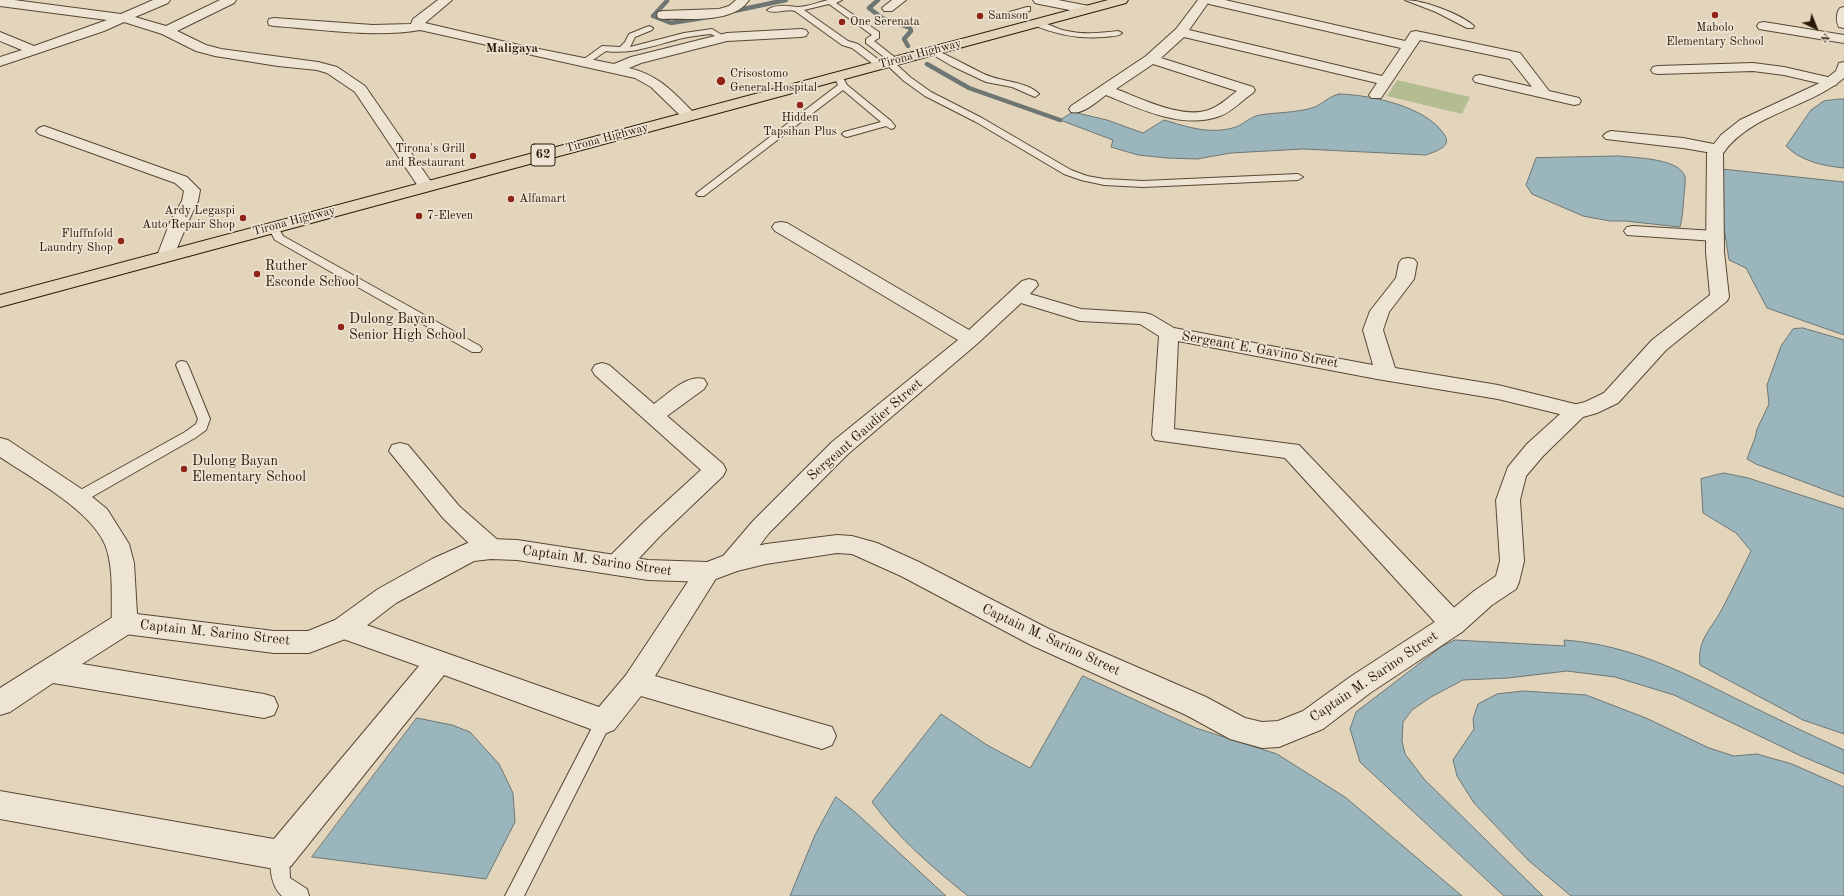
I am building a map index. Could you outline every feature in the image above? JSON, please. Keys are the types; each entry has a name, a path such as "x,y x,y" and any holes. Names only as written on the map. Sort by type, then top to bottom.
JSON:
{"main road":[{"name":"Tirona Highway","path":"0,301 689,116 841,81 888,63 1122,0"}],"street":[{"path":"0,62 32,50 67,40 124,18 164,0"},
{"path":"167,31 230,0"},
{"path":"420,26 417,24 418,22 446,0"},
{"path":"663,15 720,13 733,8 743,0"},
{"path":"888,8 900,0"},
{"path":"1039,0 1085,9"},
{"path":"1076,109 1151,59 1181,32 1204,0"},
{"path":"1209,0 1409,46"},
{"path":"0,2 124,18 167,31 201,48 220,53 318,66 332,70 360,90 426,186"},
{"path":"1844,11 1844,24"},
{"path":"274,22 373,29 404,29 420,26 615,68 649,79 689,116"},
{"path":"1764,26 1844,39"},
{"path":"1181,32 1385,82"},
{"path":"615,68 636,60 723,38 735,36 801,33"},
{"path":"1376,95 1416,35 1515,56 1543,92"},
{"path":"0,36 32,50"},
{"path":"1493,52 1478,85 1543,92 1574,101"},
{"path":"1105,90 1169,113 1188,117 1214,113 1248,90 1151,59"},
{"path":"1658,70 1753,68 1837,74"},
{"path":"1611,136 1683,143 1718,149 1726,138 1745,123 1837,74"},
{"path":"44,131 181,180 192,190 190,201 179,222 166,256"},
{"name":"Captain M. Sarino Street","path":"0,446 78,498 98,515 116,544 122,563 125,623 274,642 309,642 344,628 387,596 441,566 470,552 491,549 517,550 671,572 708,572 734,562 766,554 836,544 852,545 868,550 910,569 1040,637 1196,706 1240,730 1262,735 1279,734 1313,720 1360,685 1453,624 1483,598 1507,582 1512,561 1508,500 1516,473 1535,450 1576,411 1590,408 1611,398 1660,345 1720,297 1715,252 1715,154 1718,149"},
{"path":"781,227 971,339"},
{"path":"1633,231 1715,236"},
{"path":"1386,373 1373,330 1380,311 1405,279 1408,263"},
{"name":"Sergeant Gaudier Street","path":"734,562 761,526 840,448 971,339 1023,291 1080,315 1145,319 1169,333"},
{"name":"Sergeant E. Gavino Street","path":"1453,624 1291,451 1163,435 1169,333 1498,392 1576,411"},
{"path":"602,370 715,470 651,530 617,565"},
{"path":"654,415 697,384"},
{"path":"400,451 451,512 491,549"},
{"path":"344,628 604,721 636,683 708,572"},
{"path":"0,703 125,623"},
{"path":"0,805 280,855 439,662"},
{"path":"50,671 264,706"},
{"path":"636,683 822,736"}],"lane":[{"path":"798,9 840,0"},
{"path":"1410,0 1439,10 1470,26"},
{"path":"830,2 876,34 875,38 854,46"},
{"path":"771,10 790,7 798,9 845,43 888,63"},
{"path":"1010,13 1027,9"},
{"path":"1037,22 1060,34 1091,36 1118,33"},
{"path":"622,50 629,43 632,36 649,28"},
{"path":"584,62 603,48 622,50 684,35 712,31 723,38"},
{"path":"869,41 888,63 928,94 979,120 1052,163 1063,172 1092,179 1125,184 1298,177"},
{"path":"933,51 955,64 989,80 1014,85 1035,94"},
{"path":"701,194 841,81 889,124 847,134"},
{"path":"273,227 279,238 391,300 476,350"},
{"path":"78,498 190,435 201,427 204,419 182,366"},
{"path":"514,896 604,721"},
{"path":"280,855 281,882 287,891 300,896"}],"green space":[{"path":"1397,80 1470,97 1462,114 1387,96"}],"water":[{"path":"1339,94 1381,100 1411,109 1435,124 1446,138 1445,145 1442,148 1426,155 1303,149 1231,153 1197,159 1167,158 1138,155 1111,147 1113,140 1060,120 1073,112 1107,120 1143,133 1164,120 1199,129 1217,130 1236,127 1257,116 1315,107"},
{"path":"1844,99 1844,168 1828,166 1805,159 1786,146 1811,110 1824,101"},
{"path":"1619,156 1656,160 1675,166 1681,171 1685,177 1685,181 1680,227 1625,221 1610,221 1583,216 1532,194 1526,185 1536,158"},
{"path":"1722,169 1844,182 1844,335 1767,308 1746,268 1729,260 1722,215"},
{"path":"1803,328 1844,340 1844,497 1756,464 1747,459 1757,429 1769,404 1767,385 1781,346 1793,329"},
{"path":"1724,473 1748,478 1844,509 1844,734 1803,720 1700,665 1703,641 1722,609 1751,551 1736,533 1703,513 1701,479"},
{"path":"1455,640 1565,646 1564,640 1613,648 1636,655 1702,682 1844,750 1844,774 1799,755 1674,695 1615,677 1567,671 1508,678 1463,680 1431,697 1412,710 1403,722 1402,741 1405,754 1424,779 1543,896 1504,896 1360,762 1350,729 1356,712 1441,647"},
{"path":"1083,676 1196,728 1277,754 1345,797 1462,896 968,896 917,852 893,828 872,802 941,714 987,745 1030,768"},
{"path":"1524,691 1586,695 1646,718 1709,748 1734,756 1757,754 1792,764 1844,787 1844,896 1571,896 1528,860 1474,803 1457,776 1453,760 1474,729 1473,719 1478,704 1497,694"},
{"path":"417,718 452,725 470,732 499,764 513,793 515,822 486,879 312,857"},
{"path":"836,797 855,812 946,896 790,896 815,835"}],"waterway":[{"path":"729,12 786,0"},
{"path":"878,0 869,8 882,18 910,28 911,31 904,39 908,46"},
{"path":"667,1 653,16 671,23 715,16"},
{"path":"927,64 969,88 1060,120"}],"place":[{"name":"Mabolo Elementary School","path":"1715,15"},
{"name":"Samson","path":"980,16"},
{"name":"One Serenata","path":"842,22"},
{"name":"Crisostomo General Hospital","path":"721,81"},
{"name":"Hidden Tapsihan Plus","path":"800,105"},
{"name":"Tirona's Grill and Restaurant","path":"473,156"},
{"name":"Alfamart","path":"511,199"},
{"name":"7-Eleven","path":"419,216"},
{"name":"Ardy Legaspi Auto Repair Shop","path":"243,218"},
{"name":"Fluffnfold Laundry Shop","path":"121,241"},
{"name":"Ruther Esconde School","path":"257,274"},
{"name":"Dulong Bayan Senior High School","path":"341,327"},
{"name":"Dulong Bayan Elementary School","path":"184,469"}],"district":[{"name":"Maligaya","path":"512,49"}]}
